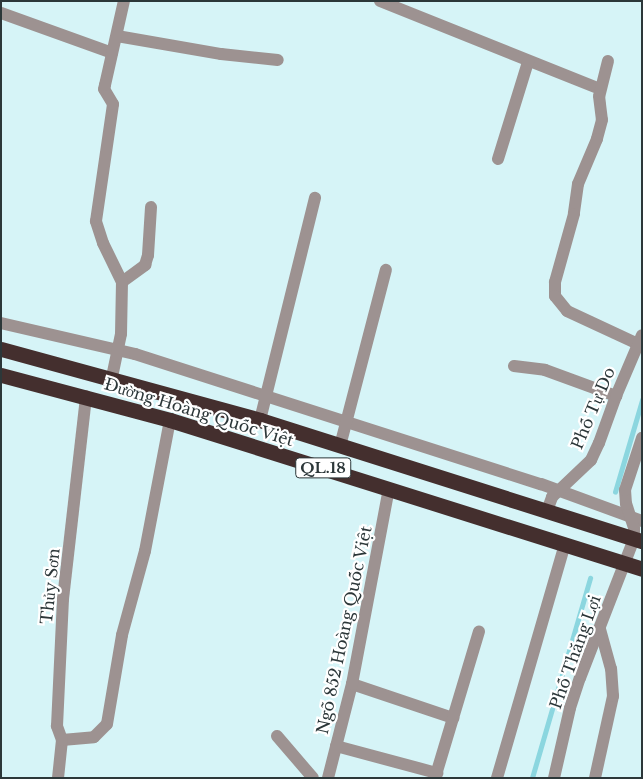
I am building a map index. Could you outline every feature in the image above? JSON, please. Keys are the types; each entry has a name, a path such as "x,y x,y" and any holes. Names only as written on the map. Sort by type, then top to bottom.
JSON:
{"highway":[{"name":"Đường Hoàng Quốc Việt","path":"1,349 112,377 260,420 638,540"},
{"name":"Đường Hoàng Quốc Việt","path":"1,374 170,420 642,569"}],"street":[{"path":"112,377 121,334 122,282 103,243 96,221 113,104 104,89 124,1"},
{"path":"380,1 528,62 600,89"},
{"path":"1,12 112,53"},
{"path":"117,36 221,54 278,60"},
{"path":"608,61 599,96 602,120 597,139 578,184 574,214 554,282 555,296 567,311 640,340"},
{"path":"498,159 528,62"},
{"path":"260,420 315,198"},
{"path":"122,282 145,265 148,255 152,207"},
{"path":"340,446 386,270"},
{"path":"1,323 117,350 558,490 636,518"},
{"name":"Phố Tự Do","path":"547,511 552,497 558,490 591,460 640,340"},
{"path":"514,366 545,370 616,396"},
{"name":"Thủy Sơn","path":"60,777 62,740 57,726 64,599 86,396"},
{"path":"62,740 94,737 106,724 122,635 145,551 170,420"},
{"path":"638,540 634,528 636,518 625,490 642,438"},
{"name":"Ngõ 852 Hoàng Quốc Việt","path":"328,778 352,684 389,489"},
{"name":"Phố Thắng Lợi","path":"554,778 570,708 625,564 638,540"},
{"path":"498,778 565,544"},
{"path":"595,778 613,696 611,669 600,629"},
{"path":"336,746 436,775 479,631"},
{"path":"352,684 453,718"},
{"path":"277,736 312,778"}],"waterway":[{"path":"615,492 642,400"},
{"path":"532,778 590,578"}]}
